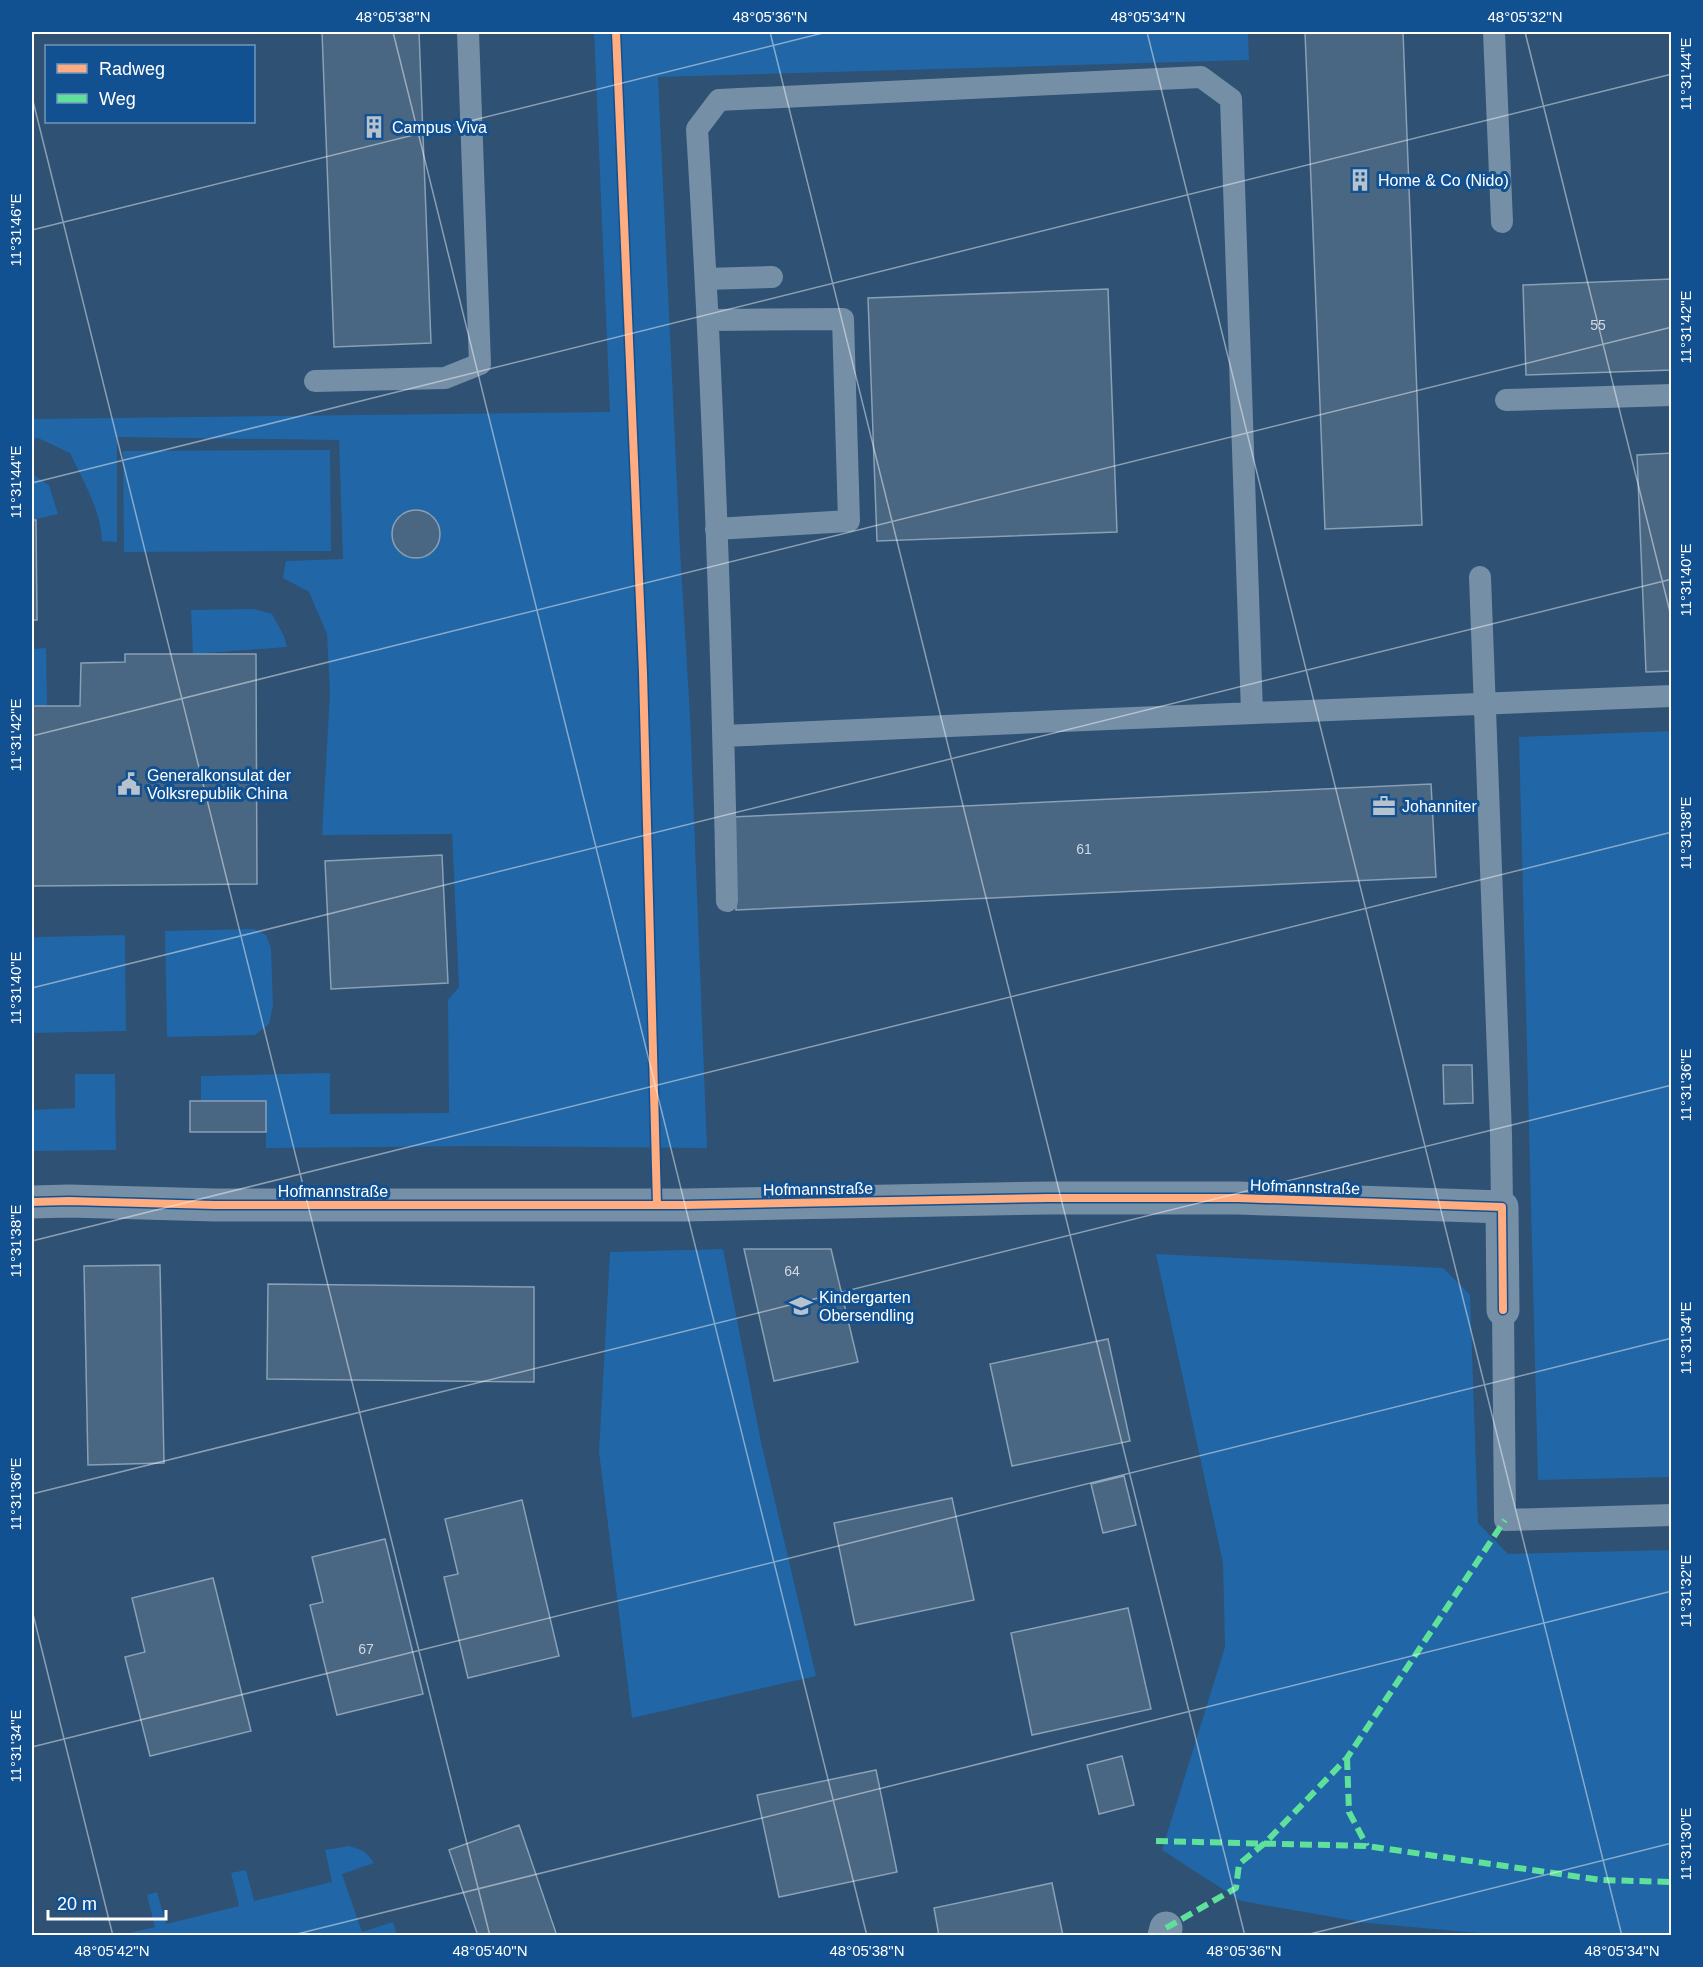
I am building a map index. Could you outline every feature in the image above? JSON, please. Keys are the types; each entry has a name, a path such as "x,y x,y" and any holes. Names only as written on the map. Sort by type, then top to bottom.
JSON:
{"street":[{"name":"Hofmannstraße","path":"32,1202 81,1201 215,1205 685,1205 1048,1198 1238,1198 1502,1207"},
{"path":"1502,1207 1503,1310"}],"lane":[{"path":"315,381 445,378 480,364 468,32"},
{"path":"1494,32 1502,222"},
{"path":"727,901 724,736 708,320 697,129 719,100 1201,77 1231,99 1252,712"},
{"path":"706,279 772,277"},
{"path":"708,320 843,319 849,521 716,529"},
{"path":"1506,399 1671,395"},
{"path":"1480,577 1502,1207"},
{"path":"724,736 1671,696"},
{"path":"1503,1310 1506,1520 1671,1515"}],"shaded area":[{"path":"594,32 1248,32 1249,60 658,77 690,716 707,1148 477,1146 266,1148 266,1101 201,1101 201,1076 330,1073 330,1114 449,1113 448,1000 459,987 452,834 322,835 330,692 327,634 309,592 283,578 286,561 343,559 339,440 117,437 117,542 102,541 95,507 70,453 38,438 32,438 32,419 610,412"},
{"path":"330,450 331,551 124,552 123,451"},
{"path":"32,474 49,485 58,514 32,520"},
{"path":"254,609 272,614 284,636 287,647 193,654 191,610"},
{"path":"46,648 47,706 32,706 32,649"},
{"path":"1671,731 1671,1477 1538,1480 1519,737"},
{"path":"254,929 266,935 271,948 273,1006 269,1024 255,1035 167,1037 165,931"},
{"path":"125,935 126,1031 32,1033 32,938"},
{"path":"75,1074 115,1074 116,1150 32,1151 32,1110 75,1108"},
{"path":"723,1249 761,1442 816,1676 632,1718 599,1452 610,1252"},
{"path":"1156,1254 1443,1268 1470,1295 1478,1523 1508,1554 1671,1550 1671,1935 1512,1936 1367,1923 1241,1901 1162,1850 1225,1647 1223,1563"},
{"path":"349,1846 369,1856 374,1863 342,1874 362,1932 393,1922 397,1935 120,1935 155,1927 147,1895 157,1892 166,1924 239,1906 231,1873 246,1870 254,1901 332,1882 325,1850"}],"building":[{"name":"Campus Viva","path":"322,32 419,32 431,343 334,347"},
{"name":"Home & Co (Nido)","path":"1305,32 1403,32 1422,525 1325,529"},
{"path":"1672,279 1672,370 1526,375 1523,285"},
{"path":"1108,289 1117,532 877,541 868,298"},
{"path":"1672,453 1672,671 1646,672 1637,455"},
{"path":"411,510 421,510 436,520 440,534 436,548 430,554 421,558 411,558 396,548 392,539 392,529 402,514"},
{"path":"32,520 36,520 37,620 32,620"},
{"path":"125,654 256,654 257,884 32,886 32,706 80,706 81,663 125,662"},
{"path":"1431,784 1436,877 736,910 732,817"},
{"path":"442,855 448,983 331,989 325,861"},
{"path":"1443,1065 1472,1065 1473,1103 1444,1104"},
{"path":"190,1101 266,1101 266,1132 190,1132"},
{"name":"Kindergarten Obersendling","path":"744,1249 831,1249 858,1362 774,1381"},
{"path":"160,1265 164,1463 88,1465 84,1266"},
{"path":"268,1284 534,1287 534,1382 267,1379"},
{"path":"1108,1339 1130,1441 1012,1466 990,1364"},
{"path":"1124,1476 1136,1525 1103,1533 1091,1484"},
{"path":"952,1498 974,1600 855,1625 834,1523"},
{"path":"522,1500 559,1656 468,1678 444,1577 458,1574 445,1519"},
{"path":"385,1539 423,1694 337,1715 310,1605 323,1602 312,1557"},
{"path":"213,1578 251,1731 150,1756 125,1657 145,1652 132,1598"},
{"path":"1128,1608 1151,1709 1032,1735 1011,1633"},
{"path":"1122,1756 1134,1805 1099,1814 1087,1765"},
{"path":"876,1770 897,1872 779,1897 757,1795"},
{"path":"519,1825 557,1936 478,1936 449,1850"},
{"path":"1052,1883 1063,1936 939,1936 934,1908"}],"marked path":[{"path":"1166,1928 1236,1888 1239,1864 1265,1843 1347,1758 1505,1520"},
{"path":"1347,1758 1349,1812 1367,1846"},
{"path":"1156,1841 1367,1846 1601,1880 1672,1882"}],"cycle path":[{"path":"616,32 643,673 657,1205"},
{"path":"32,1202 215,1205 685,1205 1048,1198 1238,1198 1502,1207 1503,1310"}],"place":[{"name":"Campus Viva","path":"374,127"},
{"name":"Home & Co (Nido)","path":"1360,180"},
{"name":"Generalkonsulat der Volksrepublik China","path":"129,784"},
{"name":"Johanniter","path":"1384,806"},
{"name":"Kindergarten Obersendling","path":"801,1306"}]}
